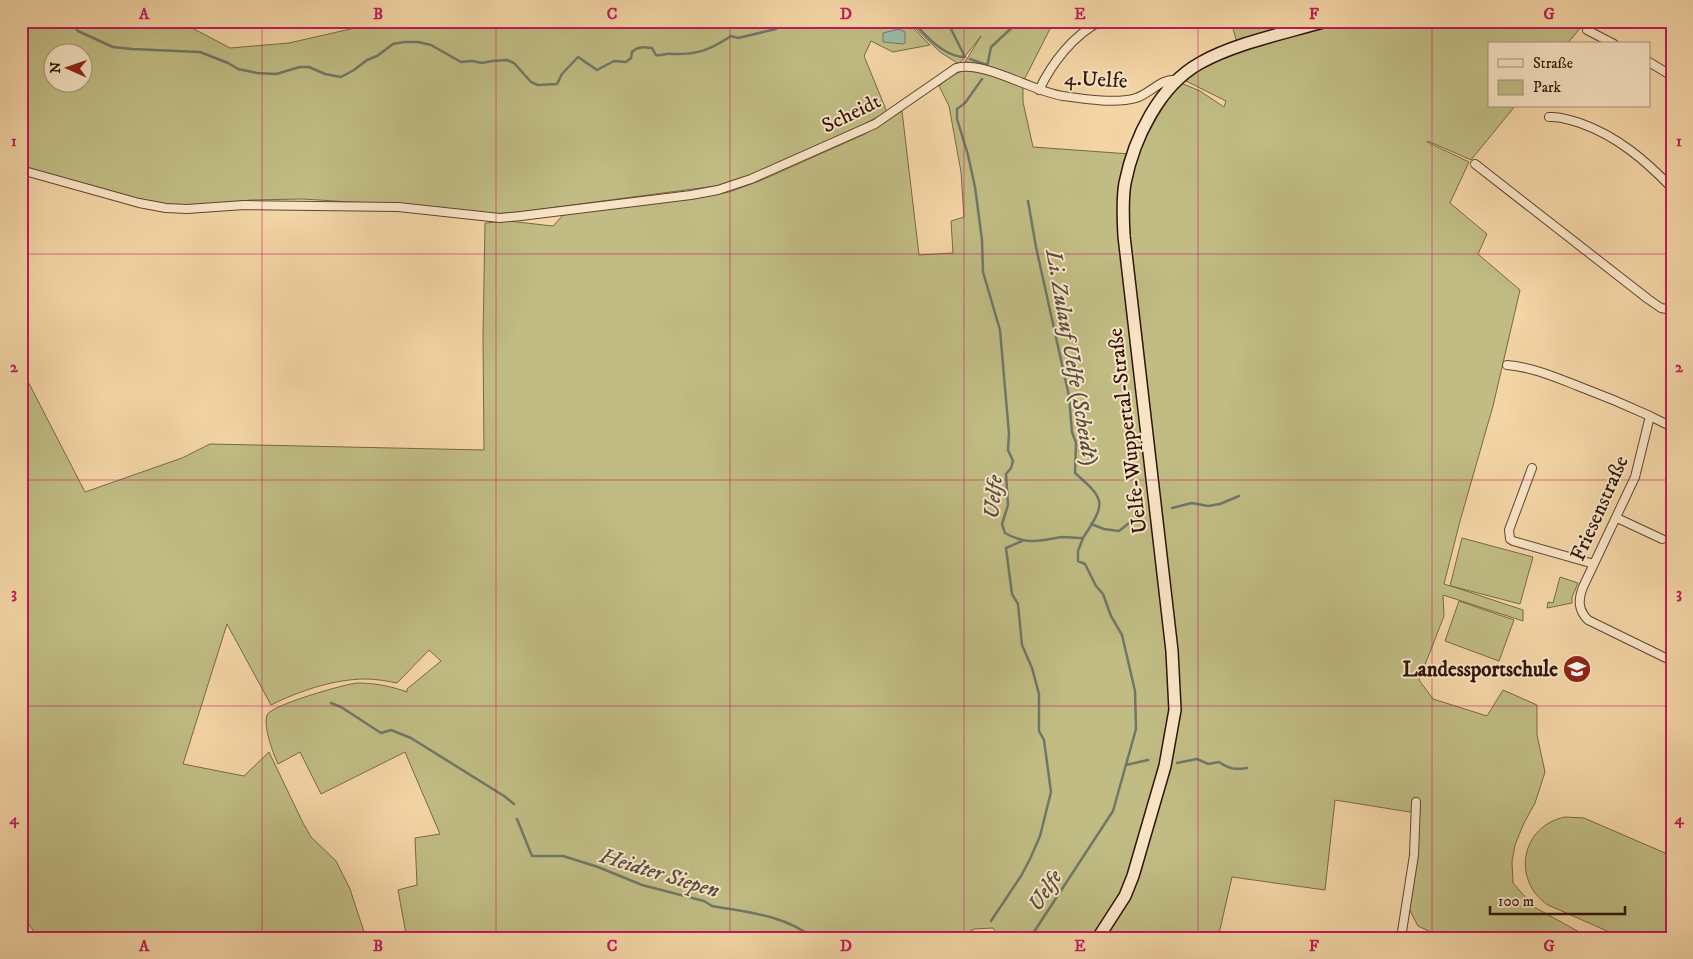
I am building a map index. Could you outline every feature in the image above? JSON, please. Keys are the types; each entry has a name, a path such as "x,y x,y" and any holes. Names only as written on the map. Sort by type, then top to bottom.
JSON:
{"main road":[{"name":"Uelfe-Wuppertal-Straße","path":"1098,938 1125,896 1133,876 1165,766 1175,710 1172,651 1123,217 1125,184 1133,154 1156,108 1178,80 1199,63 1224,52 1326,21"}],"street":[{"name":"4.Uelfe","path":"1039,90 1055,61 1082,34 1101,21"},
{"path":"1587,30 1610,42"},
{"path":"1650,63 1672,76"},
{"name":"4.Uelfe","path":"960,67 999,74 1039,90 1064,96 1100,100 1125,100 1141,96 1168,80 1178,80"},
{"name":"Scheidt","path":"21,170 139,203 166,208 187,209 244,205 398,206 500,218 718,190 751,179 875,124 960,67"},
{"path":"1549,117 1568,119 1588,126 1618,141 1640,157 1672,188"},
{"path":"1475,164 1655,304 1661,308 1672,310"},
{"path":"1507,364 1522,366 1548,374 1622,403 1672,427"},
{"name":"Friesenstraße","path":"1650,416 1635,477 1579,596 1579,606 1588,620 1672,661"},
{"path":"1532,468 1509,530 1510,539 1594,564"},
{"path":"1617,518 1662,539"},
{"path":"1401,938 1414,855 1416,802"}],"green space":[{"path":"21,21 179,21 230,48 289,43 368,25 372,21 906,21 930,45 893,52 871,41 864,56 887,112 750,175 716,186 493,214 418,206 302,199 250,200 198,206 171,205 141,200 21,167"},
{"path":"908,21 1054,21 1024,80 975,63 965,62 981,36 959,64 940,52"},
{"path":"1231,21 1315,21 1237,43"},
{"path":"1342,21 1586,21 1569,42 1488,42 1488,108 1513,108 1471,160 1427,142 1469,162 1450,203 1487,234 1478,254 1520,290 1493,406 1444,584 1450,586 1462,538 1533,557 1520,604 1451,586 1523,610 1523,621 1443,595 1444,616 1419,680 1433,699 1487,716 1503,690 1537,705 1537,735 1545,772 1535,803 1515,845 1512,862 1513,883 1534,907 1590,938 1440,938 1418,926 1407,905 1416,813 1335,800 1325,890 1232,877 1218,938 1102,938 1128,897 1177,707 1129,235 1131,186 1138,158 1150,129 1169,98 1181,83 1200,91 1224,107 1226,101 1186,81 1197,69 1228,56"},
{"path":"969,70 1002,78 1023,87 1023,102 1033,147 1130,154 1121,184 1171,673 1171,717 1166,752 1122,895 1093,938 1000,938 993,928 974,929 958,938 382,938 406,934 398,890 417,885 415,838 440,834 405,752 321,794 300,752 278,764 267,733 267,715 281,706 294,701 357,683 382,685 407,692 407,689 441,661 429,650 397,683 370,679 342,681 293,695 271,705 227,624 183,764 244,776 269,752 311,837 336,861 350,889 366,938 38,938 21,912 21,368 85,492 182,458 210,444 484,450 485,223 508,221 553,226 564,214 729,192 762,180 865,134 902,111 919,255 953,253 951,221 964,217 961,172 949,106 939,86 956,73"},
{"path":"1560,577 1578,583 1572,597 1572,603 1547,608 1548,602 1553,603"},
{"path":"1459,601 1514,620 1499,661 1445,641"},
{"path":"1565,817 1584,818 1672,856 1672,938 1623,938 1548,905 1536,894 1529,882 1526,869 1526,855 1531,842 1539,831 1550,822"}],"shaded area":[{"path":"899,29 905,32 905,43 883,42 883,33"}],"waterway":[{"path":"70,21 78,31 113,47 200,52 238,69 257,73 276,74 300,67 309,67 325,74 341,77 367,60 377,56 393,44 418,42 431,45 461,62 472,61 482,63 507,60 514,63 531,82 538,85 557,84 562,74 578,57 597,70 614,61 626,62 631,58 632,52 639,48 652,48 656,55 696,52 710,48 731,36 738,38 776,29 782,21"},
{"path":"913,21 929,39 943,50 965,57"},
{"path":"947,21 965,57"},
{"name":"Uelfe","path":"987,67 991,47 1019,21"},
{"path":"970,59 987,65"},
{"name":"Uelfe","path":"982,79 965,103 957,109 957,119 975,187 982,240 983,272 1000,330 1009,434 1008,450 1013,461 1011,468 1006,474 1008,505 1002,524 1005,533 1020,540 1063,537 1083,538 1078,551 1078,561 1085,564 1096,586 1103,594 1111,616 1122,635 1135,691 1136,729 1113,811 1030,938"},
{"name":"Li. Zulauf Uelfe (Scheidt)","path":"1028,201 1036,247 1069,396 1072,432 1076,443 1075,473 1093,490 1099,502 1096,517 1083,538"},
{"path":"1172,508 1192,503 1208,506 1220,504 1239,496"},
{"path":"1091,524 1104,529 1119,531 1139,518"},
{"path":"991,921 1030,859 1040,836 1051,792 1044,740 1039,731 1039,694 1032,668 1022,645 1018,604 1012,594 1006,548 1022,541"},
{"name":"Heidter Siepen","path":"331,703 341,707 381,733 391,730 411,738 514,804"},
{"path":"1177,763 1197,759 1208,764 1219,762 1232,768 1247,768"},
{"path":"1126,765 1148,760"},
{"name":"Heidter Siepen","path":"517,819 532,856 563,856 598,867 642,885 704,901 712,906 777,919 802,930 814,938"}],"place":[{"name":"Landessportschule","path":"1577,669"}]}
